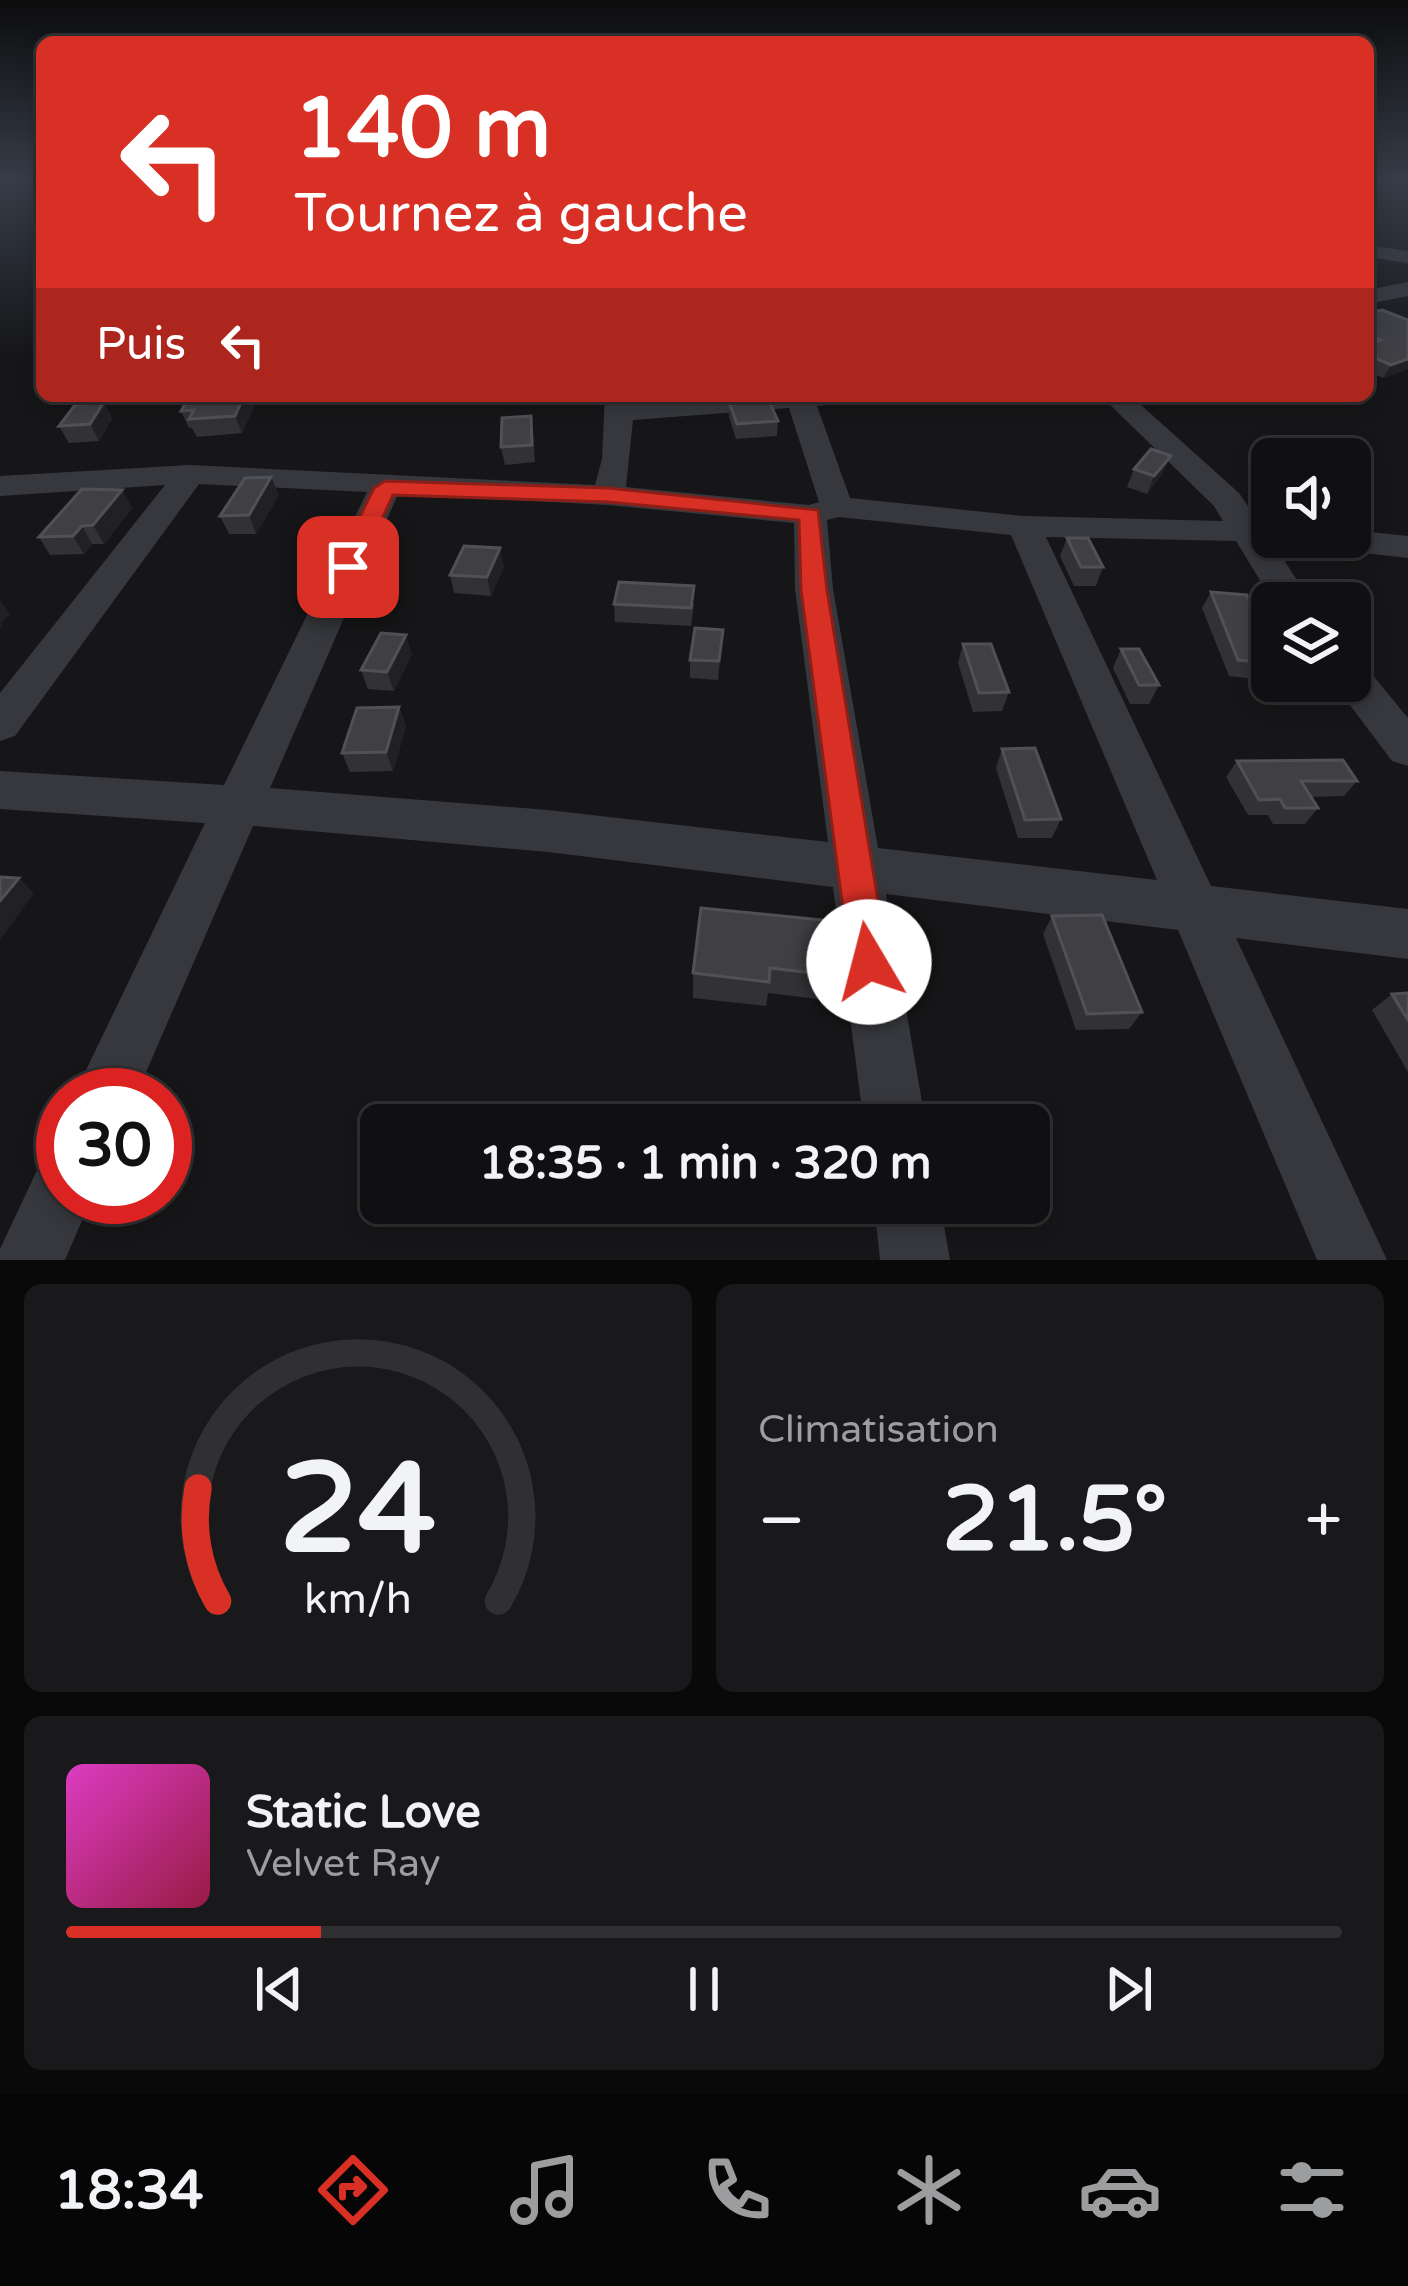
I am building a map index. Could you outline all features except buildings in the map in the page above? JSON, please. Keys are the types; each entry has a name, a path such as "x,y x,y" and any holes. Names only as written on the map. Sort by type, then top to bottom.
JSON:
{"street":[{"path":"1374,252 1408,257"},
{"path":"1374,296 1408,290"},
{"path":"608,495 617,459 618,405 686,402"},
{"path":"800,402 823,511 814,590 892,1104"},
{"path":"1120,402 1251,523"},
{"path":"0,486 190,474 385,488 608,495 1024,526 1251,531"},
{"path":"0,724 190,474"},
{"path":"117,1068 385,488"},
{"path":"1024,526 1352,1260"},
{"path":"1371,544 1408,548"},
{"path":"1370,702 1408,748"},
{"path":"0,790 548,831 1408,934"},
{"path":"30,1260 46,1224"},
{"path":"910,1224 915,1260"}],"route":[{"path":"348,567 385,488 608,495 810,514 814,590 869,962"}]}
